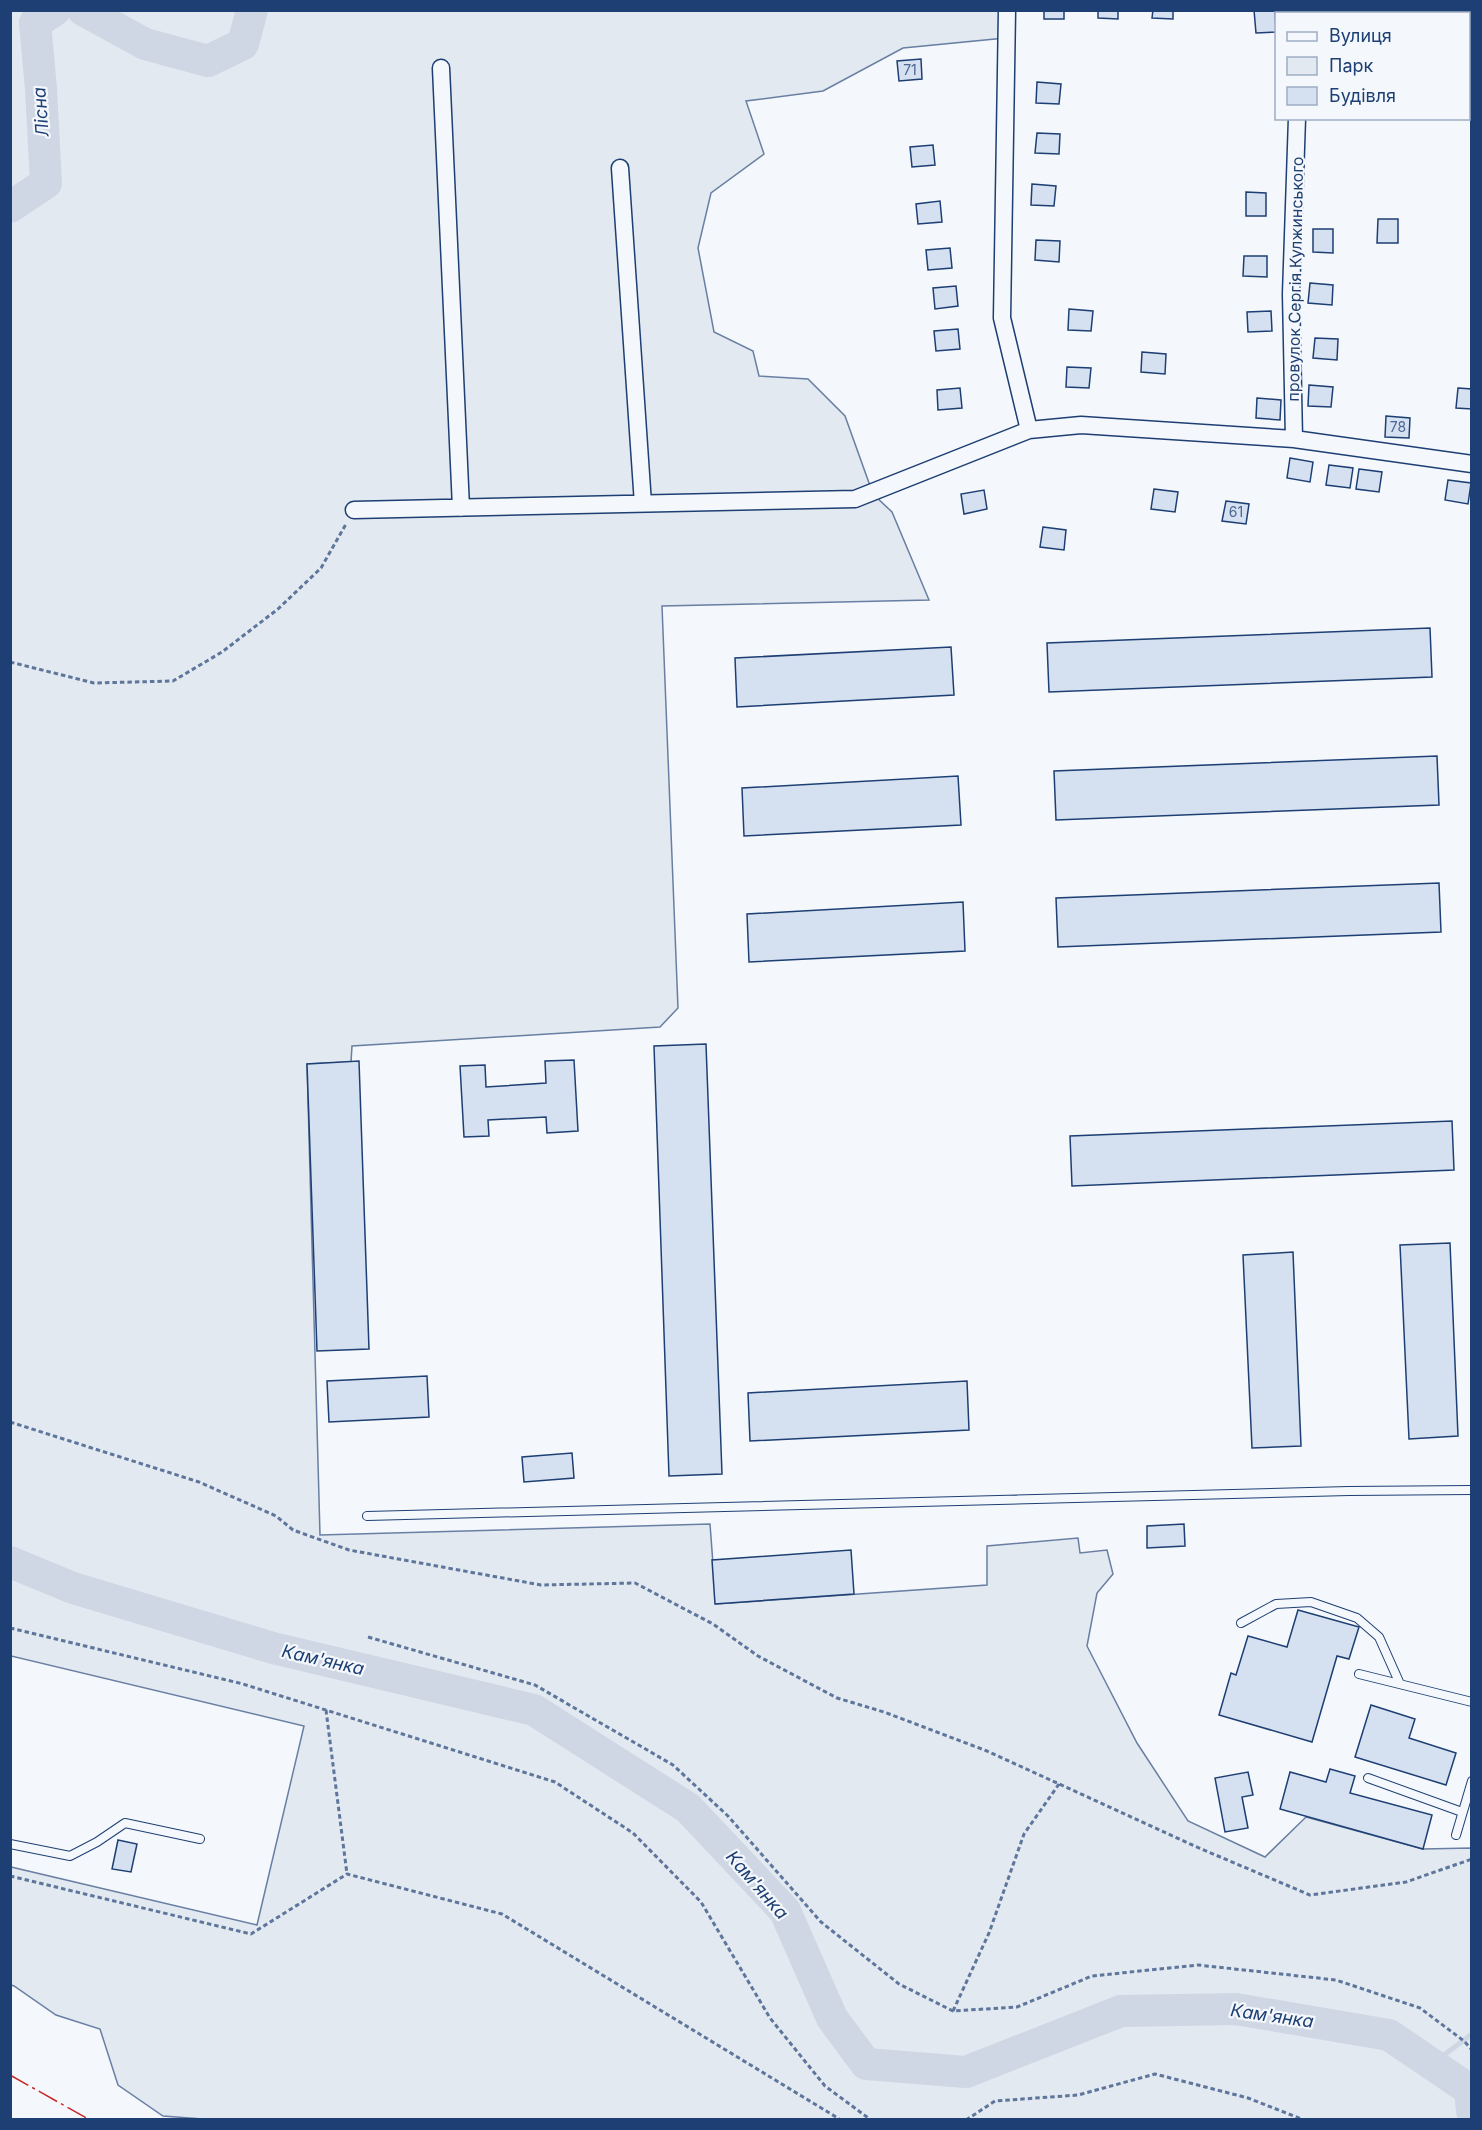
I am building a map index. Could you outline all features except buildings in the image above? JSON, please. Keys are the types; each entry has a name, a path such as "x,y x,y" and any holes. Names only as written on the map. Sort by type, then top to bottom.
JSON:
{"street":[{"path":"1006,10 1002,318 1029,430"},
{"path":"441,68 461,508"},
{"name":"провулок Сергія Кулжинського","path":"1294,439 1291,294 1297,120"},
{"path":"621,168 643,504"},
{"path":"354,510 855,500 1029,430 1081,425 1294,439 1472,464"}],"lane":[{"path":"367,1516 1349,1491 1472,1490"},
{"path":"1241,1623 1276,1604 1311,1602 1357,1618 1379,1637 1400,1684"},
{"path":"1359,1674 1472,1702"},
{"path":"1368,1778 1462,1812"},
{"path":"1456,1835 1472,1781"},
{"path":"10,1844 70,1856 97,1842 125,1823 200,1839"}],"path":[{"path":"10,662 94,683 173,681 222,652 278,609 321,568 354,510"},
{"path":"10,1422 199,1482 276,1516 292,1530 349,1550 541,1585 635,1583 714,1624 758,1656 837,1698 884,1712 987,1751 1199,1848 1310,1895 1406,1882 1472,1859"},
{"path":"10,1628 243,1684 555,1782 633,1833 701,1902 770,2018 825,2086 871,2120"},
{"path":"368,1637 535,1685 673,1765 728,1816 821,1922 899,1984 953,2012 1017,2007 1092,1976 1198,1965 1336,1980 1420,2008 1472,2050"},
{"path":"326,1710 347,1874"},
{"path":"953,2012 989,1933 1024,1834 1059,1784"},
{"path":"10,1876 250,1934 347,1874 502,1914 841,2120"},
{"path":"966,2120 995,2101 1078,2095 1155,2074 1248,2098 1304,2120"}],"green space":[{"path":"10,11 1007,11 1005,38 903,48 823,91 746,101 764,154 711,193 698,248 714,332 753,351 759,376 808,379 845,416 873,494 892,512 929,600 662,606 678,1008 660,1027 352,1046 351,1062 307,1064 320,1535 710,1524 716,1604 987,1585 987,1546 1078,1538 1080,1553 1107,1550 1113,1574 1097,1593 1087,1646 1137,1743 1188,1821 1265,1857 1306,1817 1423,1849 1471,1848 1471,2119 216,2120 163,2116 118,2085 100,2029 56,2015 11,1985 11,1867 257,1925 304,1726 11,1656"}],"waterway":[{"name":"Лісна","path":"10,207 46,183 35,23 55,10"},
{"name":"Лісна","path":"83,10 145,44 208,61 243,44 252,10"},
{"name":"Кам'янка","path":"10,1562 73,1588 273,1648 534,1710 688,1808 785,1911 832,2018 866,2064 966,2072 1121,2011 1236,2009 1389,2035 1470,2090 1472,2111"},
{"path":"1432,2064 1472,2034"}],"power":[{"path":"10,2075 90,2120"}]}
